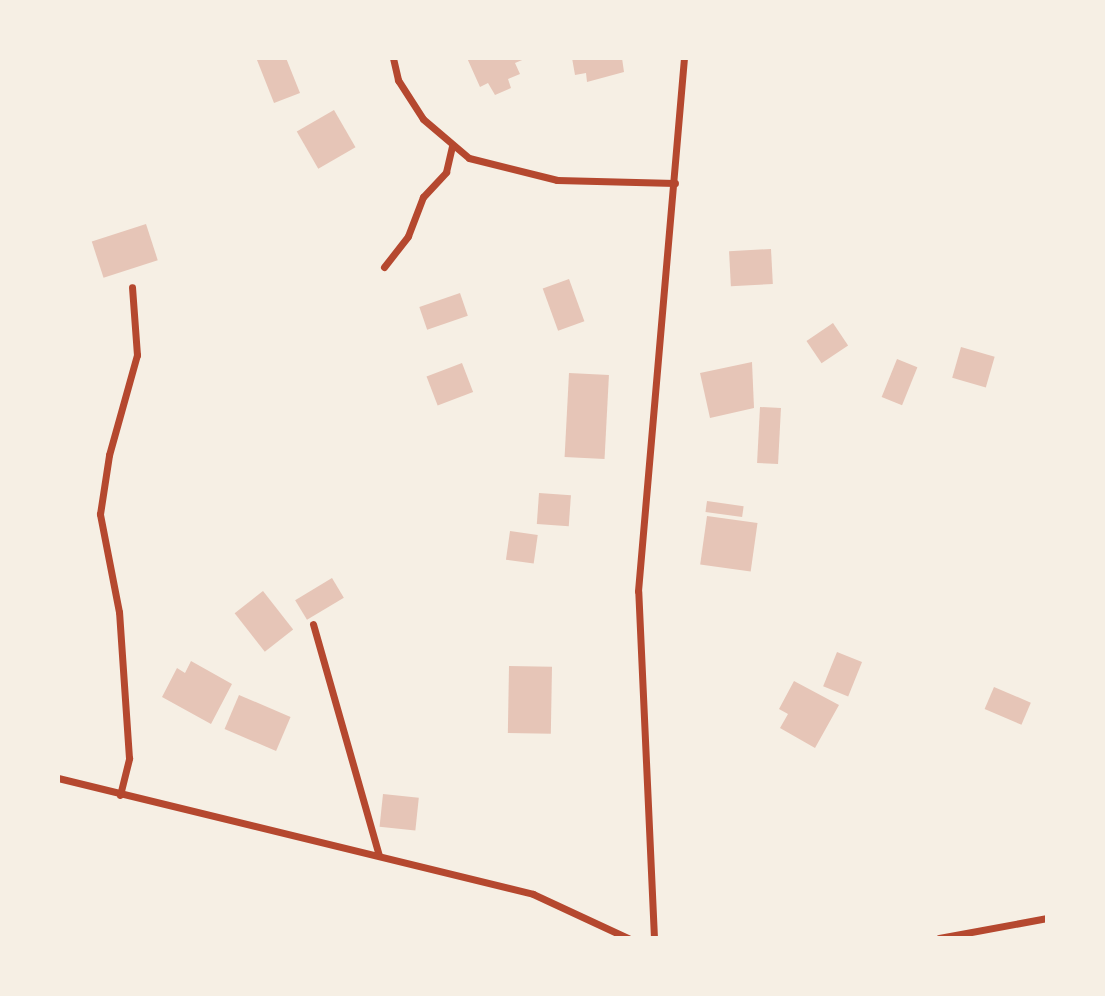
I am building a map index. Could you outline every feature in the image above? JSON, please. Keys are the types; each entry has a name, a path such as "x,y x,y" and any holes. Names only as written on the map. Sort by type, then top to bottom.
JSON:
{"street":[{"path":"393,58 398,80 423,119 452,147 490,167 557,180 675,183"},
{"path":"654,938 638,591 684,58"},
{"path":"384,267 408,236 423,197 446,172 452,147"},
{"path":"120,794 129,758 119,611 100,514 108,455 137,355 132,287"},
{"path":"313,624 379,855"},
{"path":"58,778 533,894 628,938"},
{"path":"939,938 1047,918"}],"building":[{"path":"286,58 300,93 274,103 257,60"},
{"path":"467,58 527,58 515,63 520,74 508,79 511,88 495,95 488,83 480,87"},
{"path":"572,58 622,58 624,72 587,82 586,73 575,75"},
{"path":"334,110 356,147 318,169 297,132"},
{"path":"146,224 158,260 104,278 92,242"},
{"path":"771,249 773,284 731,286 729,251"},
{"path":"569,279 584,321 558,331 543,289"},
{"path":"460,293 468,316 427,330 419,307"},
{"path":"833,323 848,345 822,363 806,341"},
{"path":"961,347 995,357 986,387 952,378"},
{"path":"897,359 917,367 902,405 882,397"},
{"path":"752,362 754,408 710,418 700,373"},
{"path":"462,363 473,392 438,406 427,377"},
{"path":"569,373 609,375 605,459 565,457"},
{"path":"760,407 781,408 778,464 757,463"},
{"path":"539,493 571,495 569,526 537,524"},
{"path":"707,501 744,506 742,517 705,512"},
{"path":"707,516 758,523 751,572 700,565"},
{"path":"510,531 538,535 534,564 506,560"},
{"path":"332,578 344,598 307,620 295,600"},
{"path":"263,591 293,630 265,652 235,613"},
{"path":"837,652 862,662 848,696 823,686"},
{"path":"191,661 232,684 211,724 162,697 177,668 185,673"},
{"path":"509,666 552,667 551,734 508,733"},
{"path":"794,681 839,705 815,748 780,728 788,714 779,709"},
{"path":"994,687 1031,703 1021,725 985,709"},
{"path":"239,695 291,717 276,751 225,729"},
{"path":"383,794 419,798 415,831 380,827"}]}
